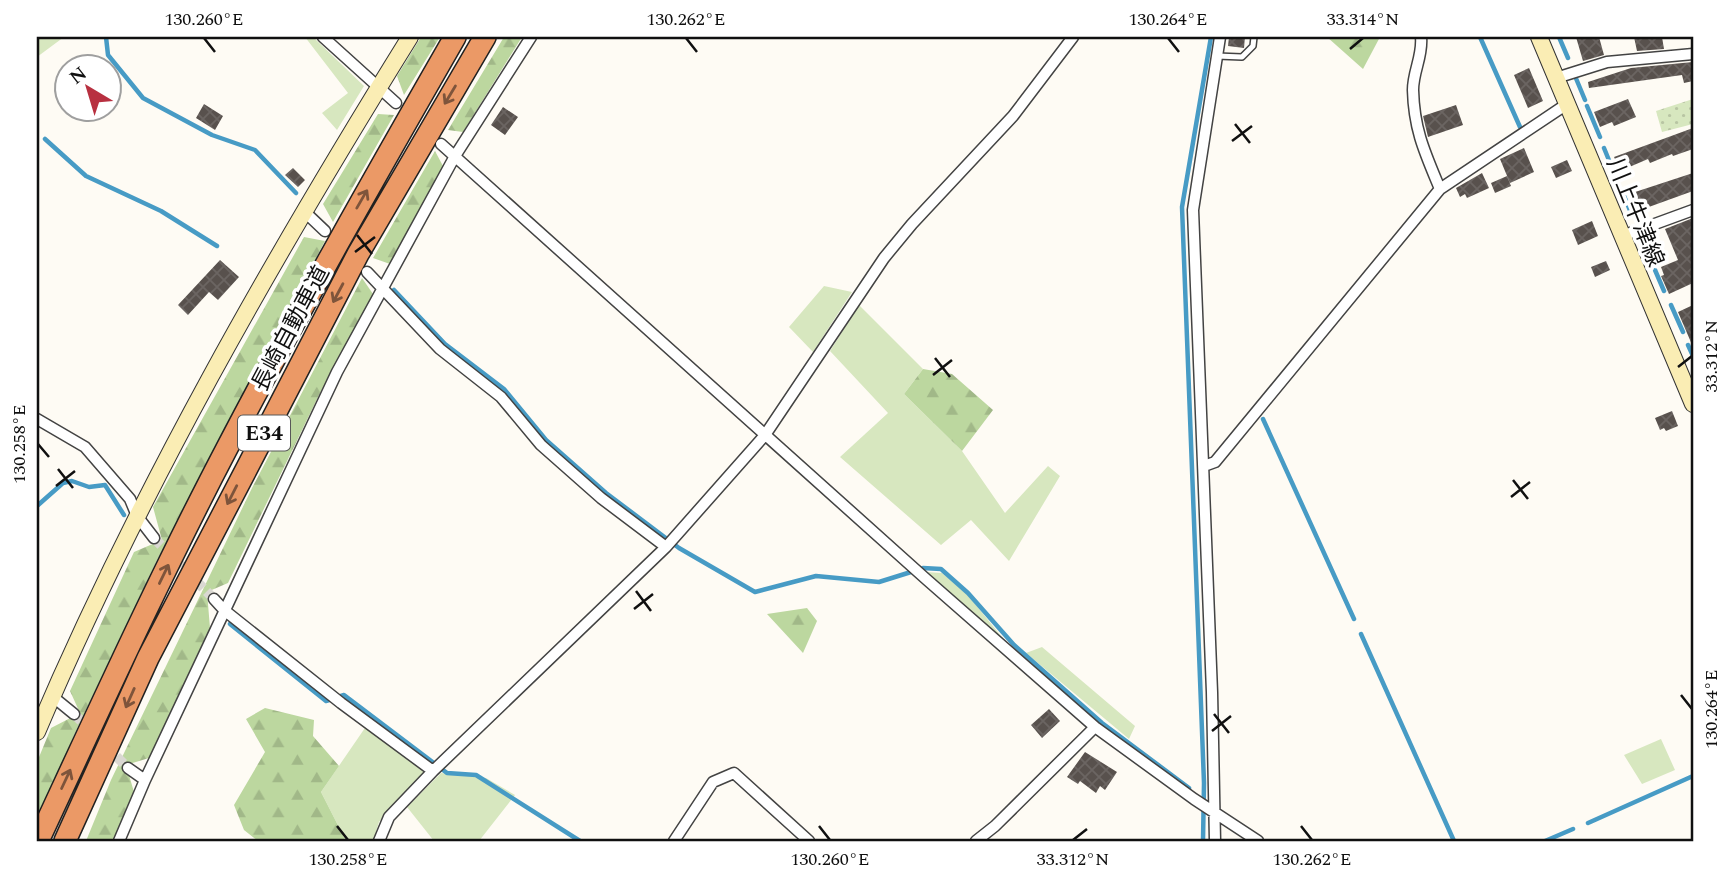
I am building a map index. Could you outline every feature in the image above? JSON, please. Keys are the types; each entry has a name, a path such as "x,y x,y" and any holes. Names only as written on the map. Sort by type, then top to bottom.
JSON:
{"highway":[{"name":"長崎自動車道","path":"38,841 127,650 226,451 345,229 455,37"},
{"name":"長崎自動車道","path":"65,841 148,658 271,420 358,254 485,37"}],"street":[{"path":"323,37 396,103"},
{"path":"37,732 137,516 232,335 410,37"},
{"path":"119,841 224,610 337,372 455,156 531,37"},
{"path":"379,841 389,817 443,761 666,547 765,435 884,257 1013,116 1073,37"},
{"path":"1215,841 1193,210 1220,37"},
{"path":"1421,37 1422,49 1413,87 1418,137 1440,189"},
{"name":"川上牛津線","path":"1539,37 1693,404"},
{"path":"1556,78 1607,62 1693,54"},
{"path":"1203,466 1215,462 1440,189 1567,104"},
{"path":"441,144 1095,727 1194,799 1258,841"},
{"path":"1622,236 1693,210"},
{"path":"305,212 325,231"},
{"path":"367,272 440,349 501,397 541,445 601,498 666,547"},
{"path":"37,419 85,447 130,499 137,516 154,538"},
{"path":"214,599 330,695 433,771"},
{"path":"52,696 74,714"},
{"path":"976,841 995,826 1095,727"},
{"path":"128,768 145,780"},
{"path":"674,841 713,782 734,773 809,841"}],"lane":[{"path":"1217,56 1241,57 1253,46 1254,37"}],"green space":[{"path":"37,37 64,37 37,57"},
{"path":"305,37 313,37 364,86 337,130 322,113 348,93"},
{"path":"421,37 440,37 404,95 397,76"},
{"path":"504,37 522,37 463,132 448,130"},
{"path":"1327,37 1380,37 1363,69"},
{"path":"1693,99 1693,124 1662,132 1656,111"},
{"path":"378,114 394,115 333,222 323,204"},
{"path":"435,151 443,166 390,264 373,258"},
{"path":"304,237 325,241 157,560 75,733 37,822 37,762 51,728 80,713 70,691 134,552 162,540 153,507"},
{"path":"362,278 373,294 319,395 228,583 207,592 210,628 149,758 126,765 134,792 113,841 86,841 111,780 252,488"},
{"path":"824,286 852,292 813,352 789,327"},
{"path":"859,305 923,369 904,394 962,451 1005,513 1048,466 1060,476 1009,561 971,520 941,545 840,457 888,413 830,351"},
{"path":"923,369 952,374 993,410 962,451 904,394"},
{"path":"926,572 942,573 967,594 1005,641"},
{"path":"807,608 817,621 803,653 767,614"},
{"path":"1042,647 1135,726 1129,739 1026,653"},
{"path":"265,708 314,720 313,736 339,766 321,792 346,841 258,841 244,830 234,805 265,752 246,719"},
{"path":"367,725 426,771 379,822 373,841 346,841 321,792"},
{"path":"1661,739 1675,770 1642,784 1624,755"},
{"path":"441,773 486,778 515,795 479,841 434,841 407,807"}],"building":[{"path":"1229,37 1245,37 1244,48 1228,46"},
{"path":"1576,37 1599,37 1604,55 1583,61"},
{"path":"1634,37 1662,37 1664,49 1637,51"},
{"path":"1693,62 1693,81 1684,83 1682,75 1589,88 1588,82 1631,68"},
{"path":"1529,68 1543,101 1528,108 1514,75"},
{"path":"1628,99 1636,117 1614,126 1612,122 1600,127 1594,112"},
{"path":"204,104 223,116 215,130 196,118"},
{"path":"1456,105 1463,125 1428,137 1423,116"},
{"path":"503,107 518,117 505,135 491,125"},
{"path":"1693,128 1693,149 1650,163 1648,159 1620,171 1614,157"},
{"path":"1524,148 1534,172 1510,183 1500,159"},
{"path":"1567,160 1572,171 1556,178 1551,167"},
{"path":"293,168 305,180 298,187 285,175"},
{"path":"1482,173 1489,188 1467,198 1465,194 1460,197 1456,188"},
{"path":"1693,173 1693,191 1635,212 1629,194"},
{"path":"1507,176 1511,186 1495,193 1491,183"},
{"path":"1693,218 1693,283 1669,294 1661,276 1664,275 1661,267 1678,260 1665,229"},
{"path":"1592,221 1598,236 1578,245 1572,230"},
{"path":"220,260 239,277 218,300 209,292 188,315 178,305"},
{"path":"1606,261 1610,270 1595,277 1591,267"},
{"path":"1693,305 1693,347 1678,312"},
{"path":"1672,411 1678,426 1666,431 1664,428 1660,430 1655,418"},
{"path":"1049,709 1060,721 1042,738 1031,725"},
{"path":"1085,752 1117,772 1105,790 1100,786 1096,793 1080,781 1078,784 1067,777"}],"waterway":[{"path":"106,37 108,55 143,98 212,135 255,150 296,193"},
{"path":"1203,841 1204,783 1182,207 1211,37"},
{"path":"1480,37 1520,127"},
{"path":"1559,37 1568,58"},
{"path":"1575,76 1585,100"},
{"path":"1587,106 1600,137"},
{"path":"45,139 86,176 161,211 217,246"},
{"path":"1604,148 1617,180"},
{"path":"1621,189 1632,215"},
{"path":"1639,234 1650,258"},
{"path":"1655,270 1664,291"},
{"path":"394,290 445,344 504,389 546,440 606,493 679,548 755,592 816,576 879,582 911,572"},
{"path":"1671,305 1683,332"},
{"path":"1688,345 1693,356"},
{"path":"1263,419 1354,619"},
{"path":"37,506 63,483 72,481 89,487 105,485 124,515"},
{"path":"923,568 941,569 968,593 1014,645 1102,723 1189,788"},
{"path":"230,624 326,701 344,695 447,773 476,775 580,841"},
{"path":"1361,634 1454,841"},
{"path":"1588,823 1693,776"},
{"path":"1545,841 1573,829"}],"tunnel":[{"path":"154,538 214,599"},
{"path":"74,714 128,768"}]}
